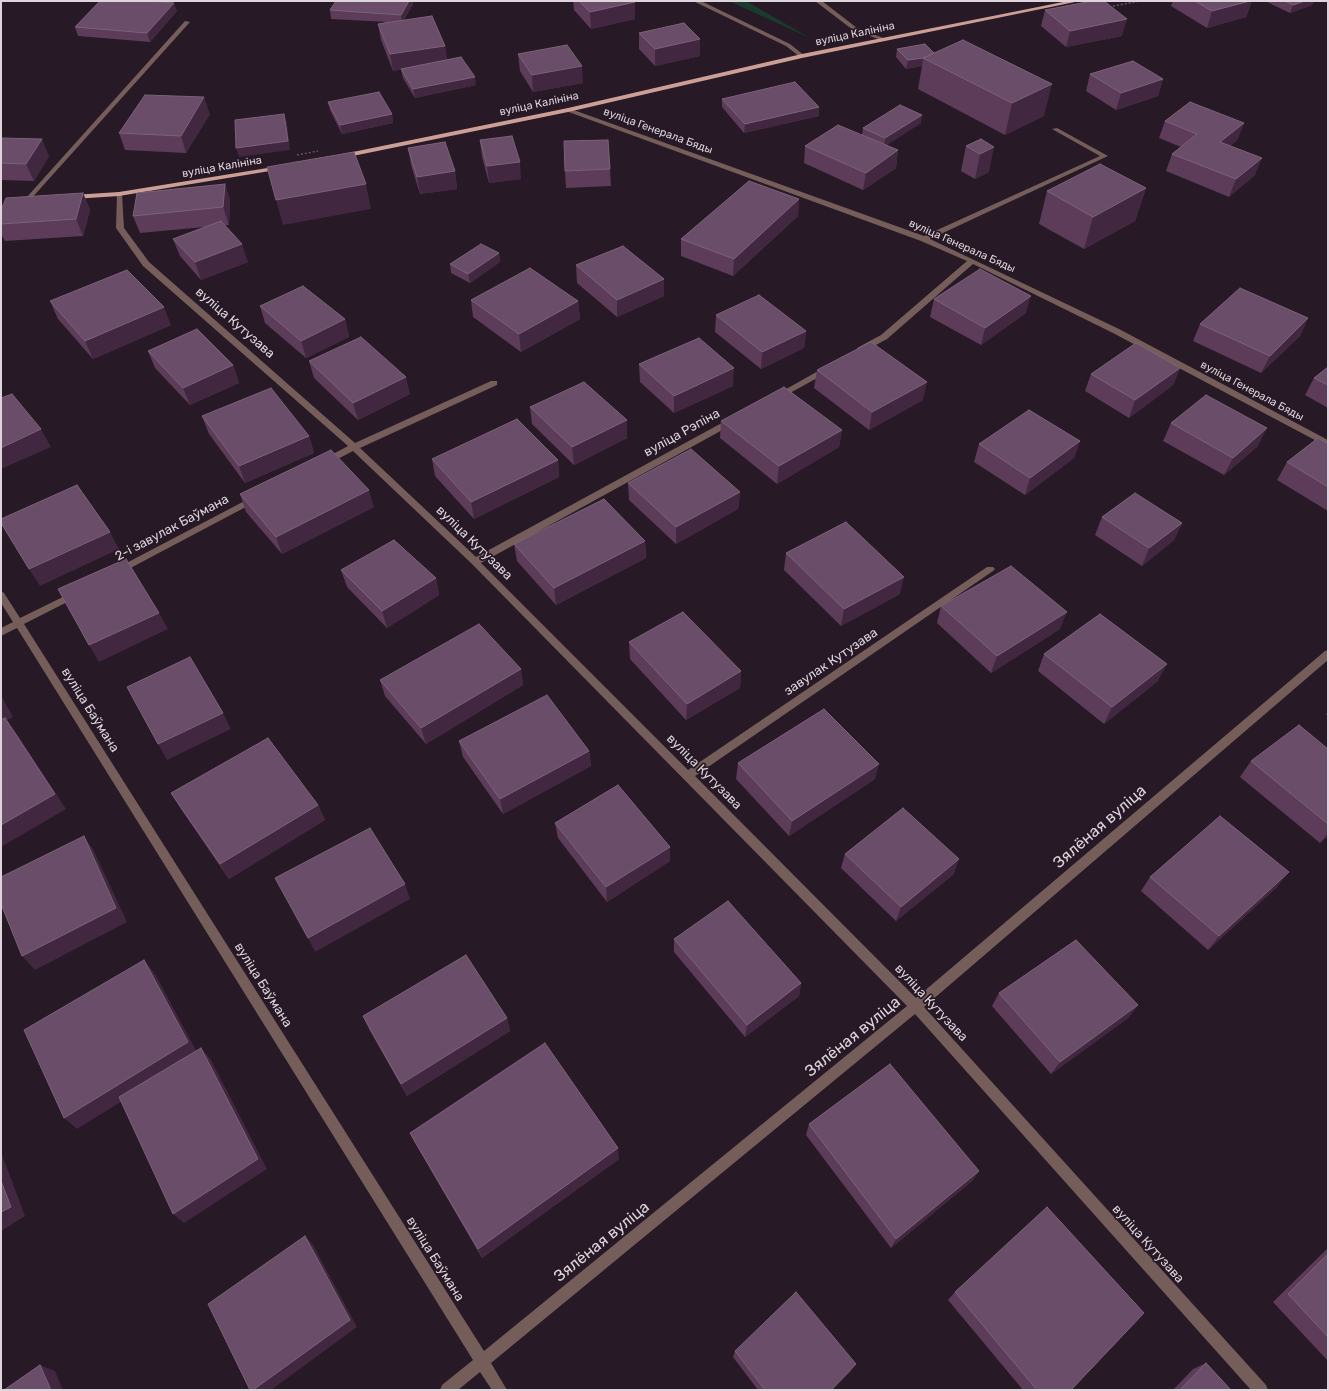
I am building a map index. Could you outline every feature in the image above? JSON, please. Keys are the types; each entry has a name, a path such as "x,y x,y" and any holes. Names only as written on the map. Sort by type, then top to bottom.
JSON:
{"main road":[{"name":"вуліца Калініна","path":"332,158 568,110 802,56 1077,1"},
{"name":"вуліца Калініна","path":"66,197 119,194 208,181 285,167"},
{"path":"25,199 36,198"}],"street":[{"path":"696,1 788,45 802,56"},
{"path":"818,1 855,29 883,39"},
{"path":"25,199 187,22"},
{"name":"вуліца Генерала Бяды","path":"568,110 924,240 972,261 1116,331 1328,444"},
{"path":"924,240 1105,156 1055,129"},
{"name":"вуліца Кутузава","path":"119,194 120,228 146,264 354,446 474,562 916,1006 1261,1390"},
{"path":"849,356 884,337 972,261"},
{"path":"766,402 835,364"},
{"path":"319,465 354,446 494,383"},
{"name":"вуліца Рэпіна","path":"474,562 738,418"},
{"name":"2-і завулак Баўмана","path":"110,576 263,494"},
{"name":"завулак Кутузава","path":"687,776 990,569"},
{"path":"1,632 82,590"},
{"name":"вуліца Баўмана","path":"1,595 500,1390"},
{"name":"Зялёная вуліца","path":"447,1390 916,1006 1328,654"}],"green space":[{"path":"729,1 746,1 810,38"}],"building":[{"path":"100,1 150,1 174,3 147,33 75,27"},
{"path":"336,1 409,1 401,15 330,10"},
{"path":"579,1 633,1 635,2 590,12"},
{"path":"1092,1 1104,1 1127,19 1070,31 1045,10"},
{"path":"1195,1 1250,1 1212,11"},
{"path":"1285,1 1305,1 1293,5"},
{"path":"432,16 445,46 390,54 378,24"},
{"path":"684,23 700,39 655,49 639,33"},
{"path":"963,40 1052,84 1012,103 923,58"},
{"path":"925,44 934,53 924,58 908,60 897,49"},
{"path":"567,45 582,66 532,75 518,54"},
{"path":"461,57 475,77 413,89 401,69"},
{"path":"1133,61 1163,79 1121,93 1090,74"},
{"path":"795,82 819,107 745,124 722,99"},
{"path":"379,92 392,114 340,125 328,102"},
{"path":"145,95 204,97 181,136 119,133"},
{"path":"1190,102 1244,123 1220,142 1262,158 1236,179 1172,154 1197,134 1165,121"},
{"path":"900,105 922,115 885,138 863,128"},
{"path":"284,114 288,141 236,148 235,120"},
{"path":"838,125 898,150 866,173 805,146"},
{"path":"512,136 520,162 487,166 480,140"},
{"path":"1,138 42,139 26,164 1,163"},
{"path":"981,139 994,147 980,154 966,146"},
{"path":"608,140 610,169 565,171 564,141"},
{"path":"445,142 455,171 417,177 408,148"},
{"path":"354,152 366,184 276,200 267,167"},
{"path":"1100,164 1146,188 1093,217 1047,191"},
{"path":"749,181 799,199 734,259 681,239"},
{"path":"225,184 223,207 133,216 137,193"},
{"path":"83,193 76,219 1,224 1,210 6,198"},
{"path":"221,221 242,244 195,262 173,239"},
{"path":"481,244 499,253 468,274 450,264"},
{"path":"623,246 664,279 617,300 576,265"},
{"path":"530,268 578,301 519,334 471,300"},
{"path":"980,269 1031,296 985,328 934,299"},
{"path":"127,270 164,307 85,341 50,301"},
{"path":"303,286 345,319 301,341 260,306"},
{"path":"1240,288 1308,318 1270,356 1200,324"},
{"path":"759,295 806,331 762,352 716,315"},
{"path":"197,329 233,365 183,388 148,351"},
{"path":"361,337 406,377 353,403 309,361"},
{"path":"699,338 734,368 674,396 639,364"},
{"path":"871,342 927,382 872,412 817,370"},
{"path":"1136,343 1180,368 1135,400 1091,374"},
{"path":"1328,367 1328,385 1314,378"},
{"path":"584,382 627,420 572,447 530,407"},
{"path":"784,387 842,430 779,466 721,421"},
{"path":"271,388 309,436 239,466 202,416"},
{"path":"12,394 41,429 1,448 1,398"},
{"path":"1206,395 1267,428 1233,458 1171,423"},
{"path":"1029,410 1080,441 1030,478 979,444"},
{"path":"517,419 558,460 471,502 432,459"},
{"path":"1318,438 1328,444 1328,487 1287,462"},
{"path":"691,449 740,492 676,527 628,483"},
{"path":"331,450 369,490 276,537 240,494"},
{"path":"77,485 110,532 29,569 1,523 1,519"},
{"path":"1135,493 1182,523 1149,548 1102,517"},
{"path":"604,499 645,541 554,588 514,544"},
{"path":"846,522 904,577 844,609 786,553"},
{"path":"394,540 436,578 382,611 341,570"},
{"path":"126,559 159,613 89,645 58,589"},
{"path":"1011,566 1067,612 997,656 941,606"},
{"path":"683,612 741,671 687,704 629,642"},
{"path":"1100,614 1167,664 1112,707 1044,654"},
{"path":"479,624 521,669 421,728 380,680"},
{"path":"190,657 223,713 158,744 127,687"},
{"path":"547,695 589,751 500,799 459,741"},
{"path":"824,709 879,764 792,821 738,763"},
{"path":"5,718 55,794 1,825 1,720"},
{"path":"1299,725 1328,749 1328,824 1251,761"},
{"path":"268,738 318,805 220,864 171,793"},
{"path":"618,785 670,847 606,887 555,823"},
{"path":"903,808 959,859 901,907 845,854"},
{"path":"1220,816 1289,872 1219,936 1150,877"},
{"path":"370,828 405,884 308,938 275,878"},
{"path":"84,836 116,908 22,956 1,904 1,877"},
{"path":"728,901 801,983 747,1025 674,939"},
{"path":"1076,940 1138,1005 1060,1062 999,993"},
{"path":"466,955 507,1018 401,1084 363,1016"},
{"path":"144,960 188,1042 64,1118 24,1030"},
{"path":"545,1043 618,1148 478,1249 410,1133"},
{"path":"201,1048 258,1159 173,1214 119,1097"},
{"path":"890,1064 979,1171 896,1239 809,1124"},
{"path":"1,1181 11,1207 1,1212"},
{"path":"1047,1207 1144,1313 1071,1390 1037,1390 955,1292"},
{"path":"305,1236 350,1320 253,1390 250,1390 208,1304"},
{"path":"1328,1254 1328,1337 1288,1294"},
{"path":"796,1292 856,1364 831,1390 765,1390 735,1351"},
{"path":"1206,1363 1231,1390 1180,1390"},
{"path":"40,1365 51,1390 4,1390"}]}
